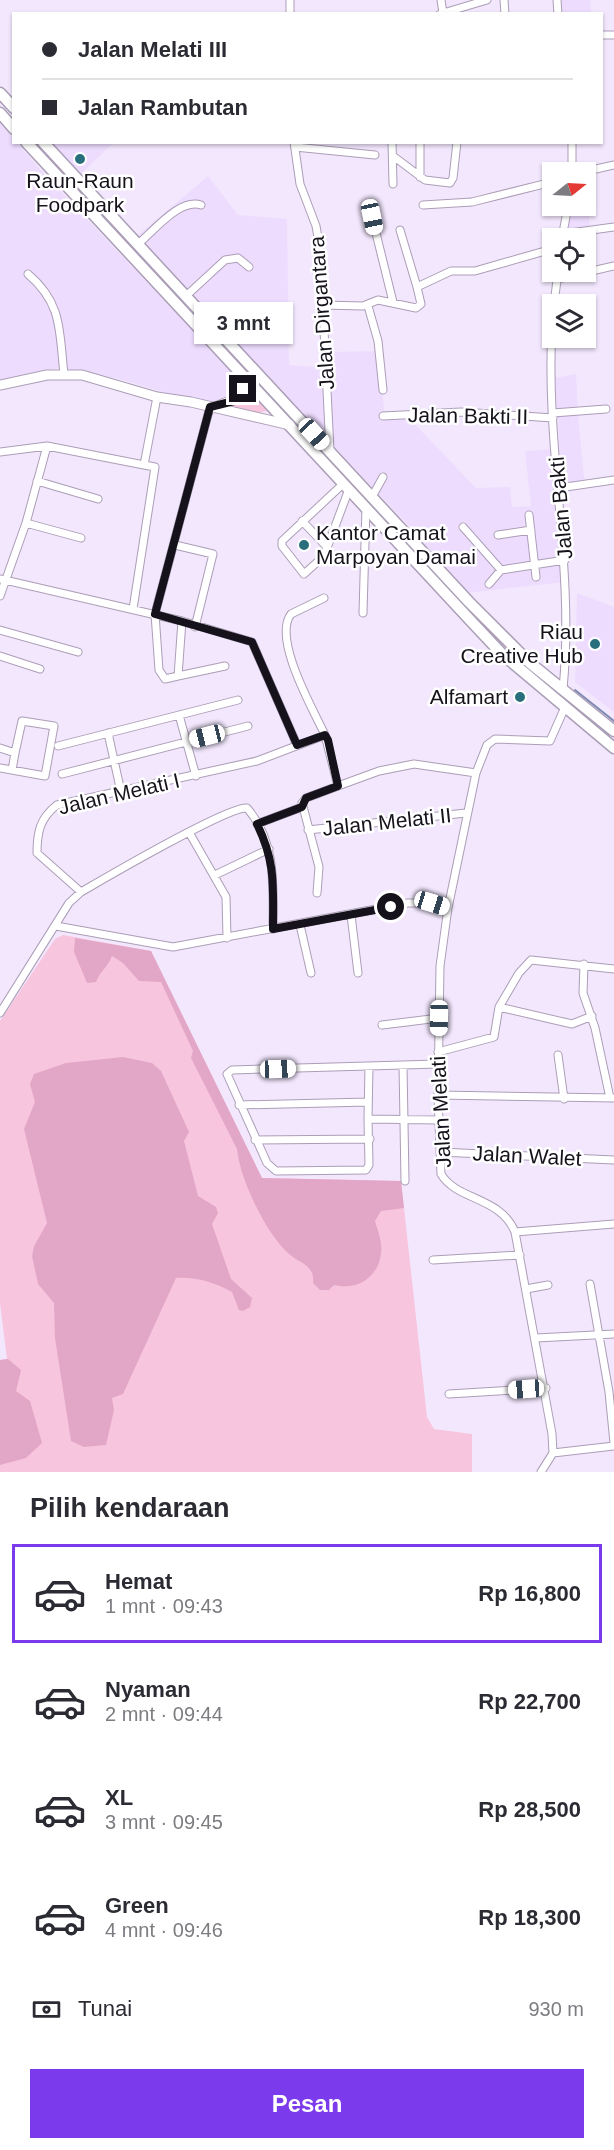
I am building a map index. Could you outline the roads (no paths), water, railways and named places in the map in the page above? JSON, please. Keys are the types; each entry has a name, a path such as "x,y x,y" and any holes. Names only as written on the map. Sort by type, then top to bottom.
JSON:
{"main road":[{"path":"0,93 12,106"},
{"path":"0,113 12,127"},
{"path":"28,144 99,213 137,245 186,296 372,497 417,555 501,653 614,748"},
{"path":"45,144 99,213 245,377 366,507 509,643 614,731"},
{"path":"0,385 64,374 99,379 157,397 291,425"},
{"path":"212,407 239,397 245,377"}],"street":[{"path":"445,12 488,0"},
{"path":"392,144 393,184"},
{"path":"420,144 420,177"},
{"path":"393,156 420,177 433,183 452,182 457,144"},
{"path":"572,144 572,162"},
{"path":"294,145 375,155"},
{"name":"Jalan Dirgantara","path":"294,145 300,184 319,239 330,451"},
{"path":"596,169 614,165"},
{"path":"423,205 472,202 542,185"},
{"path":"137,245 184,205 194,203 201,205"},
{"path":"372,217 393,302"},
{"path":"596,230 614,227"},
{"path":"323,305 366,305 378,300 419,307 421,302 400,230"},
{"path":"417,287 451,271 475,271 542,252"},
{"path":"186,296 225,260 238,258 249,267"},
{"path":"596,269 614,266"},
{"path":"28,274 43,287 55,308 64,374"},
{"name":"Jalan Bakti II","path":"366,305 378,341 383,390"},
{"name":"Jalan Bakti","path":"552,348 553,416 565,560 567,648 563,689"},
{"path":"144,465 157,397"},
{"path":"212,407 155,614 160,673 166,679 225,666"},
{"name":"Jalan Bakti II","path":"383,416 461,412 553,416 606,409"},
{"path":"0,596 3,580 26,523 47,446"},
{"path":"0,452 47,446 155,467 133,609"},
{"path":"372,497 383,477"},
{"path":"559,488 614,480"},
{"path":"37,481 98,499"},
{"path":"347,486 324,556 304,574 282,546 282,541 347,486"},
{"path":"363,612 366,507"},
{"path":"529,514 536,577"},
{"path":"303,521 327,547"},
{"path":"26,523 81,538"},
{"path":"463,526 501,570"},
{"path":"498,535 531,530"},
{"path":"175,545 213,554 195,627"},
{"path":"489,584 501,570 565,560"},
{"path":"3,580 155,614 252,642 297,745"},
{"path":"324,598 291,614 288,618 287,633 292,661 325,735 338,786"},
{"path":"178,676 182,621"},
{"path":"0,630 78,652"},
{"path":"0,656 40,669"},
{"path":"58,746 238,699"},
{"name":"Jalan Melati","path":"553,1453 546,1388 515,1232 503,1213 448,1183 441,1174 438,1052 440,966 448,908 476,773 487,745 495,739 550,741 565,707"},
{"path":"179,715 196,776"},
{"path":"0,768 45,776 54,726 22,721 12,770"},
{"path":"62,774 248,726"},
{"path":"108,733 121,792"},
{"name":"Jalan Melati I","path":"81,892 37,853 40,826 44,817 57,805 257,761 325,735"},
{"path":"0,748 15,753"},
{"path":"317,892 319,867 302,807 306,798 379,771 414,764 476,773"},
{"path":"257,824 302,807"},
{"path":"0,1014 69,903 81,892 241,808 249,809 269,849 273,876 273,929"},
{"name":"Jalan Melati II","path":"308,830 466,813"},
{"path":"190,834 215,875 227,902 227,938"},
{"path":"215,875 269,849"},
{"path":"56,926 162,946 227,938 420,903 448,908"},
{"path":"351,915 358,973"},
{"path":"300,925 312,973"},
{"path":"438,1052 494,1038 499,1007 519,973 532,959 614,969"},
{"path":"438,1095 564,1099 612,1098 582,989 585,964"},
{"path":"499,1007 572,1024 591,1016"},
{"path":"382,1025 439,1018"},
{"path":"558,1055 564,1099"},
{"path":"369,1066 370,1139 369,1164 366,1170 285,1173 268,1166 226,1076 232,1070 403,1065 438,1064"},
{"path":"403,1065 405,1181"},
{"path":"239,1105 368,1102"},
{"path":"368,1119 439,1120"},
{"path":"255,1140 370,1139"},
{"name":"Jalan Walet","path":"440,1152 614,1160"},
{"path":"515,1232 614,1224"},
{"path":"433,1260 519,1255"},
{"path":"541,1472 553,1453 614,1444 609,1392 597,1335 590,1284"},
{"path":"526,1289 548,1285"},
{"path":"536,1338 614,1334"},
{"path":"449,1394 546,1388"}],"waterway":[{"path":"575,690 614,721"}],"place":[{"name":"Raun-Raun Foodpark","path":"80,159"},
{"name":"Kantor Camat Marpoyan Damai","path":"304,545"},
{"name":"Riau Creative Hub","path":"595,644"},
{"name":"Alfamart","path":"520,697"}]}
